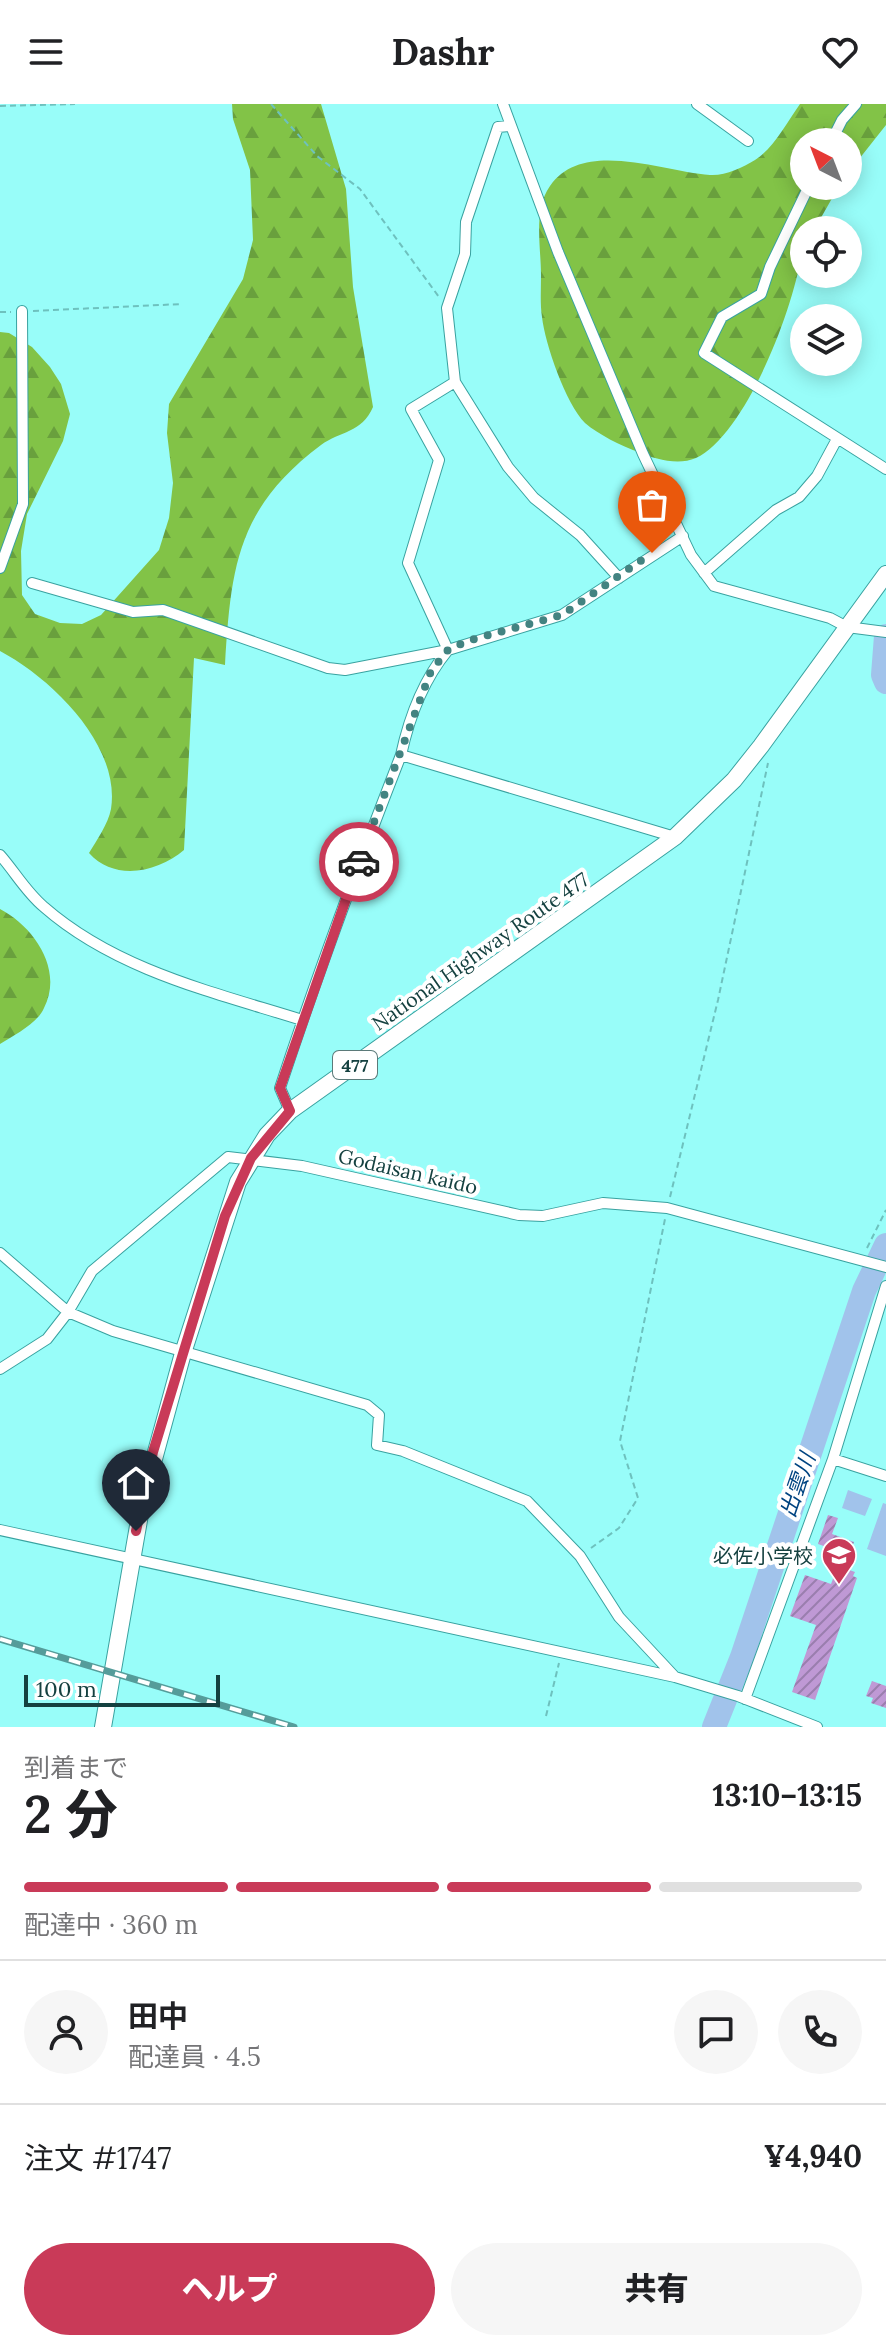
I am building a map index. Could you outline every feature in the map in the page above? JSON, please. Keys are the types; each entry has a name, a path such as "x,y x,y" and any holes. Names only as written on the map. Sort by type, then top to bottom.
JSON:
{"highway":[{"name":"National Highway Route 477","path":"103,1727 131,1559 153,1452 225,1216 251,1158 290,1111 675,837 734,780 886,574"}],"street":[{"path":"503,104 509,126 643,454 704,573 714,586 830,618 847,627 886,632"},
{"path":"697,104 748,141"},
{"path":"838,128 856,104"},
{"path":"509,126 498,127 466,222 465,254 447,308 455,382 508,467 534,498 580,535 619,578"},
{"path":"802,200 770,267 761,294 722,317 704,353 886,469"},
{"path":"0,568 23,504 22,311"},
{"path":"448,650 408,563 439,460 411,409 455,382"},
{"path":"704,573 776,510 799,497 817,476 837,439"},
{"path":"32,583 133,612 163,610 328,668 382,665 448,650 562,615 683,536"},
{"path":"290,1111 280,1088 339,911 431,671 448,650"},
{"path":"401,755 675,837"},
{"path":"0,855 35,899 85,938 155,974 302,1020"},
{"name":"Godaisan kaido","path":"0,1369 47,1339 68,1312 92,1271 228,1157 251,1158 519,1215 543,1216 603,1203 667,1208 885,1267"},
{"path":"0,1253 68,1312 113,1331 183,1353 367,1405 379,1415 377,1445 403,1451 527,1501 580,1556 619,1617 675,1677"},
{"path":"742,1697 833,1459 886,1286"},
{"path":"833,1459 886,1476"},
{"path":"0,1530 675,1677 742,1697 817,1727"}],"path":[{"path":"0,106 75,104"},
{"path":"271,104 317,156 360,189 447,308"},
{"path":"22,311 182,304"},
{"path":"580,1556 619,1528 638,1498 620,1441 667,1208 718,1000 769,765 761,746"},
{"path":"862,1260 886,1210"},
{"path":"546,1716 562,1654"}],"green space":[{"path":"232,104 321,104 346,189 353,287 373,407 357,427 328,440 293,469 271,492 255,516 236,569 225,665 194,658 184,850 162,864 124,871 99,862 89,853 111,809 111,785 105,761 94,738 60,696 0,651 0,332 9,333 32,347 50,367 61,384 70,414 63,441 27,514 21,551 22,595 35,614 60,623 82,624 101,615 159,550 169,518 173,483 167,433 169,404 243,279 253,240 250,170 233,119"},
{"path":"800,104 886,104 886,125 862,155 862,128 790,128 790,200 831,200 822,216 790,216 790,288 794,288 784,320 753,390 735,420 716,443 696,458 667,461 603,436 585,423 571,402 544,329 539,229 541,206 550,186 564,172 582,164 603,161 625,161 710,175 727,173 755,160 774,142"},
{"path":"0,909 24,926 34,938 48,964 50,978 49,993 41,1014 25,1029 0,1044"}],"water":[{"path":"848,1490 872,1499 865,1516 842,1508"},
{"path":"883,1503 886,1504 886,1556 867,1549"}],"building":[{"path":"828,1515 838,1518 832,1534 854,1542 849,1555 818,1544"},
{"path":"838,1566 855,1572 853,1576 857,1578 815,1700 792,1692 816,1625 790,1616 805,1575 831,1584"},
{"path":"872,1681 886,1686 886,1708 871,1703 873,1698 866,1696"}],"waterway":[{"name":"出雲川","path":"886,636 883,675 886,682"},
{"name":"出雲川","path":"714,1727 742,1657 864,1291 886,1245"}],"railway":[{"path":"0,1639 294,1727"}],"way so far":[{"path":"359,862 431,671 448,650 467,641 562,615 652,553"}],"place":[{"name":"必佐小学校","path":"839,1586"}],"route":[{"path":"136,1531 153,1452 225,1216 251,1158 290,1111 280,1088 339,911 359,862"}]}
